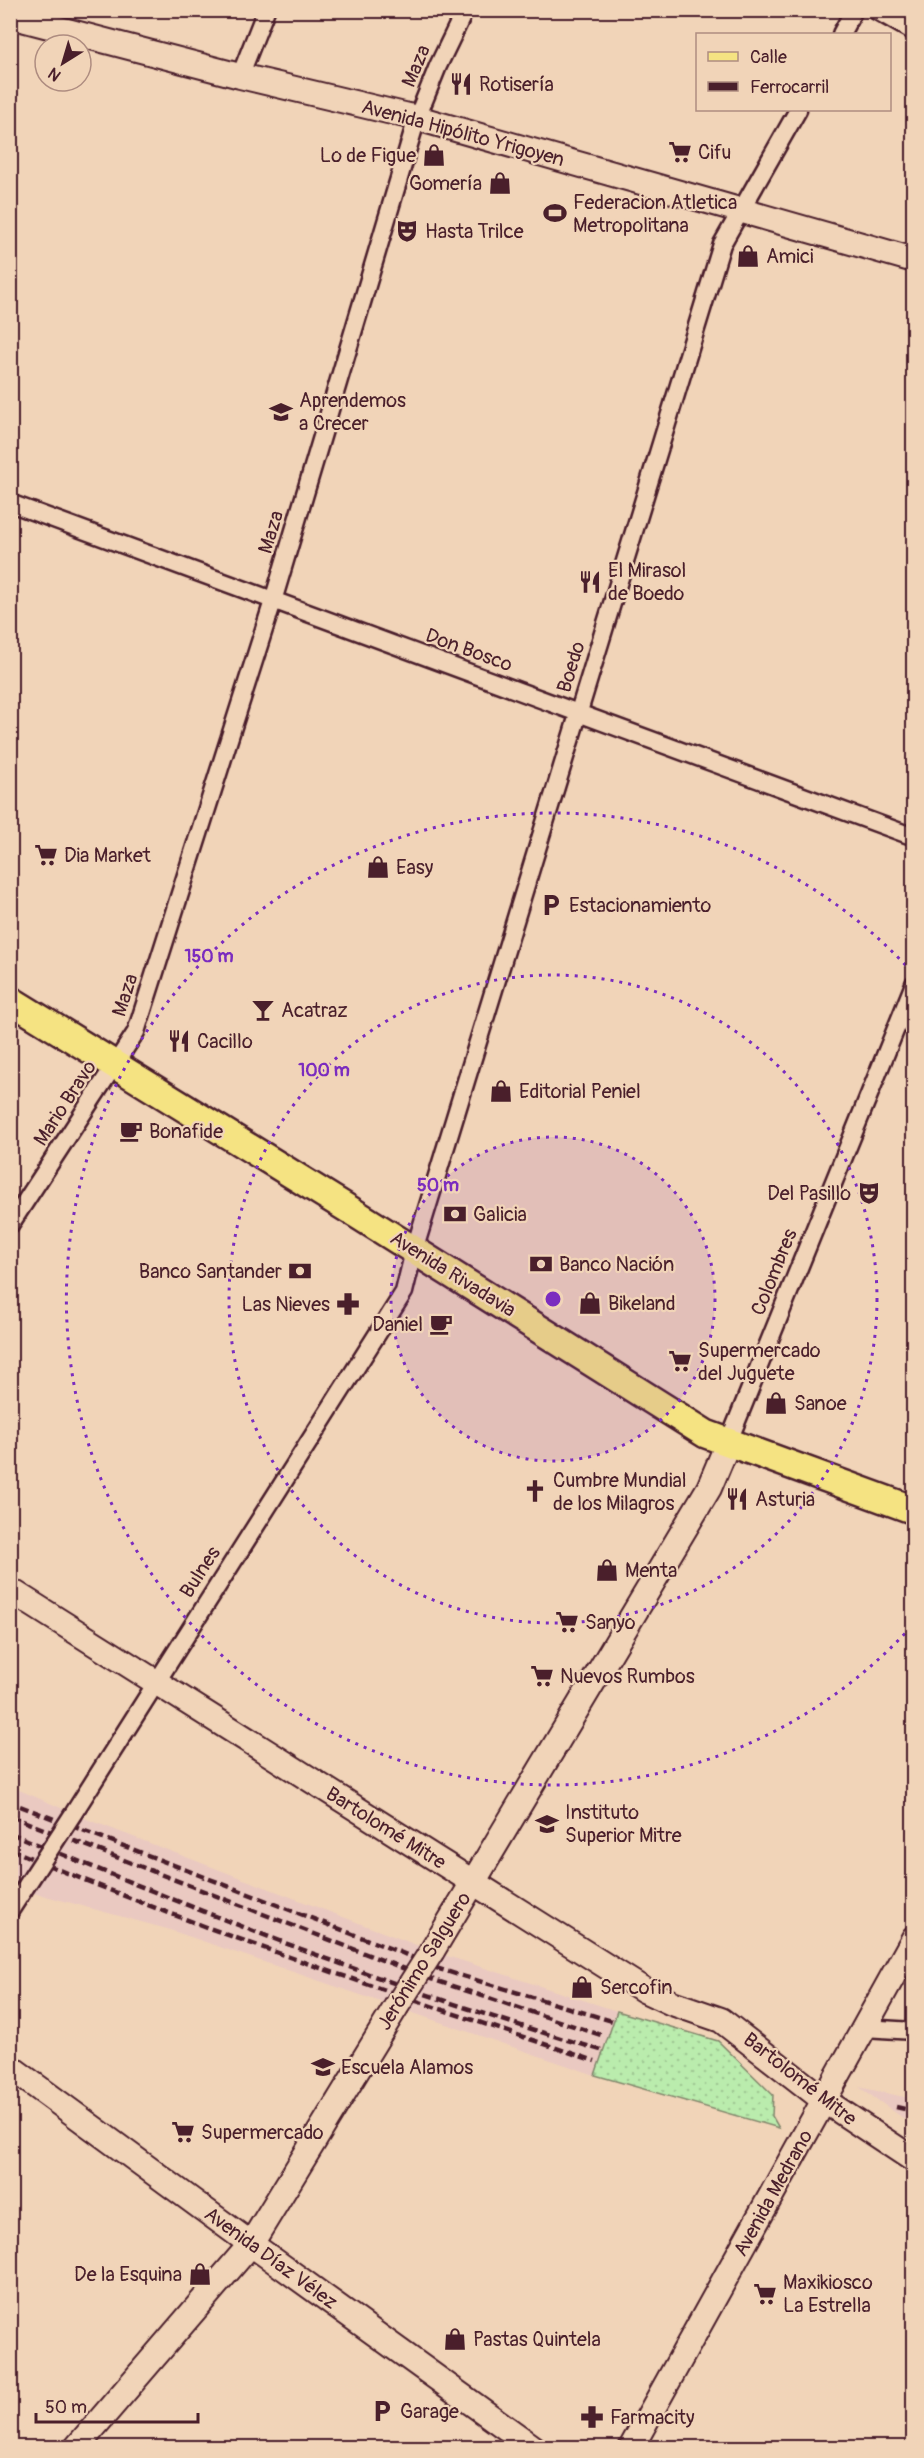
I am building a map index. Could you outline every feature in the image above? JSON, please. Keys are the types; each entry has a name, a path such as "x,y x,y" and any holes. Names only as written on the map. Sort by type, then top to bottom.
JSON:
{"main road":[{"name":"Avenida Rivadavia","path":"10,1000 706,1434 914,1510"}],"street":[{"path":"240,76 266,10"},
{"name":"Maza","path":"115,1064 136,1032 273,601 417,118 438,66 465,10"},
{"path":"842,33 855,10"},
{"path":"875,10 914,32"},
{"name":"Avenida Hipólito Yrigoyen","path":"10,16 240,76 417,118 914,260"},
{"name":"Boedo","path":"414,1251 722,244 797,111"},
{"name":"Don Bosco","path":"10,503 914,837"},
{"name":"Colombres","path":"728,1443 914,984"},
{"name":"Mario Bravo","path":"10,1226 115,1064"},
{"name":"Bulnes","path":"10,1911 404,1292 414,1251"},
{"name":"Jerónimo Salguero","path":"76,2448 251,2244 432,1951 709,1488 728,1443"},
{"name":"Bartolomé Mitre","path":"10,1590 644,1990 672,2003 721,2020 825,2101 914,2160"},
{"name":"Avenida Medrano","path":"631,2448 914,1938"},
{"path":"864,2028 914,2031"},
{"name":"Avenida Díaz Vélez","path":"10,2067 534,2448"}],"shaded area":[{"path":"10,1786 89,1820 432,1951 617,2011 595,2075 167,1929 42,1895 11,1889"},
{"path":"859,2087 913,2099 913,2125"}],"green space":[{"path":"617,2011 718,2041 773,2095 772,2116 779,2128 595,2075"}],"railway":[{"path":"20,1806 439,1969 612,2021"},
{"path":"10,1816 431,1979 604,2036"},
{"path":"10,1833 303,1950 451,2003 601,2050"},
{"path":"10,1849 227,1935 595,2061"},
{"path":"896,2107 914,2111"},
{"path":"910,2122 914,2123"}],"place":[{"name":"Rotisería","path":"461,84"},
{"name":"Cifu","path":"680,152"},
{"name":"Lo de Figue","path":"434,155"},
{"name":"Gomería","path":"500,183"},
{"name":"Federacion Atletica Metropolitana","path":"555,213"},
{"name":"Hasta Trilce","path":"407,231"},
{"name":"Amici","path":"748,256"},
{"name":"Aprendemos a Crecer","path":"281,412"},
{"name":"El Mirasol de Boedo","path":"590,582"},
{"name":"Dia Market","path":"46,855"},
{"name":"Easy","path":"378,867"},
{"name":"Estacionamiento","path":"551,905"},
{"name":"Acatraz","path":"263,1010"},
{"name":"Cacillo","path":"179,1041"},
{"name":"Editorial Peniel","path":"501,1091"},
{"name":"Bonafide","path":"131,1131"},
{"name":"Del Pasillo","path":"869,1193"},
{"name":"Galicia","path":"455,1214"},
{"name":"Banco Nación","path":"541,1264"},
{"name":"Banco Santander","path":"300,1271"},
{"name":"Bikeland","path":"590,1303"},
{"name":"Las Nieves","path":"348,1304"},
{"name":"Daniel","path":"441,1324"},
{"name":"Supermercado del Juguete","path":"680,1361"},
{"name":"Sanoe","path":"776,1403"},
{"name":"Cumbre Mundial de los Milagros","path":"535,1491"},
{"name":"Asturia","path":"737,1499"},
{"name":"Menta","path":"607,1570"},
{"name":"Sanyo","path":"567,1622"},
{"name":"Nuevos Rumbos","path":"542,1676"},
{"name":"Instituto Superior Mitre","path":"547,1824"},
{"name":"Sercofin","path":"582,1987"},
{"name":"Escuela Alamos","path":"323,2067"},
{"name":"Supermercado","path":"183,2132"},
{"name":"De la Esquina","path":"200,2274"},
{"name":"Maxikiosco La Estrella","path":"765,2294"},
{"name":"Pastas Quintela","path":"455,2339"},
{"name":"Garage","path":"382,2411"},
{"name":"Farmacity","path":"592,2417"}]}
